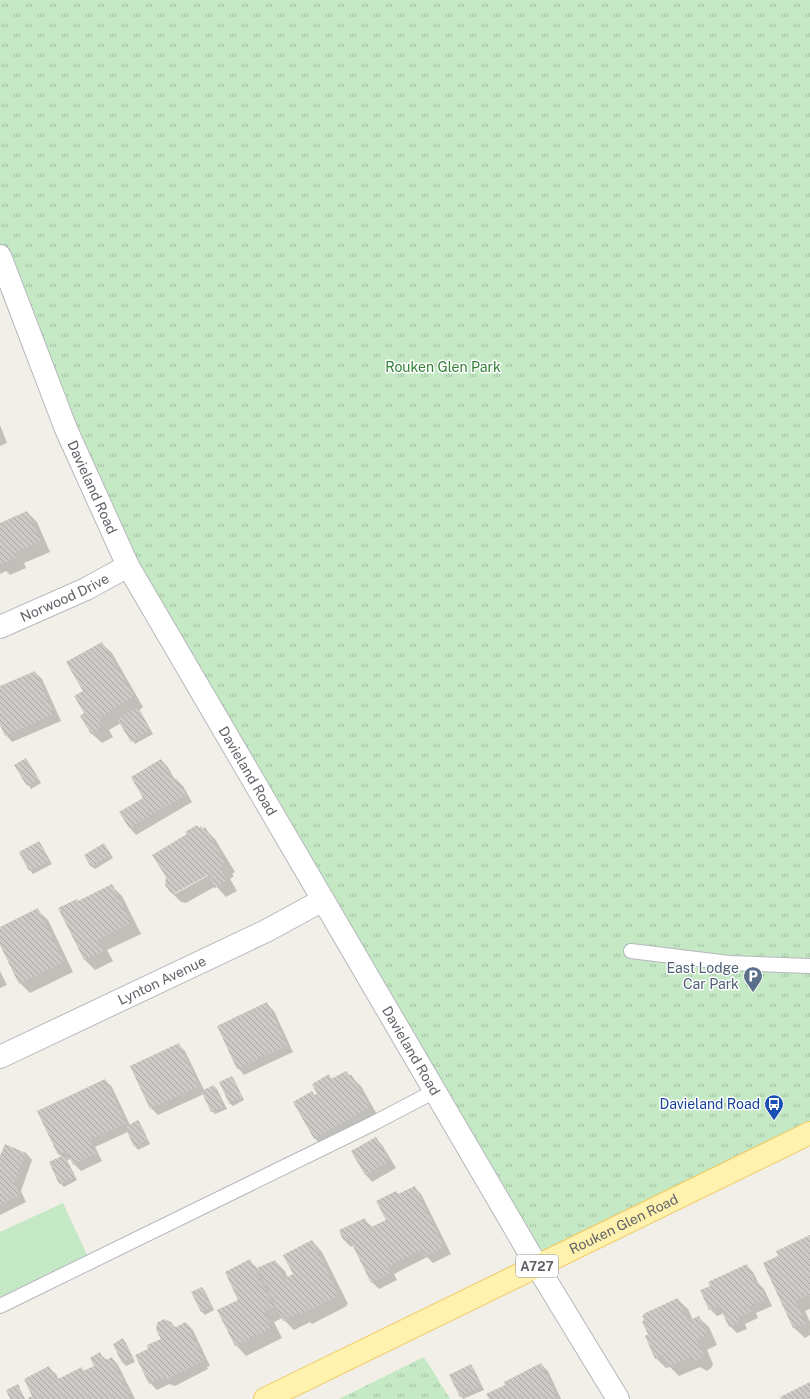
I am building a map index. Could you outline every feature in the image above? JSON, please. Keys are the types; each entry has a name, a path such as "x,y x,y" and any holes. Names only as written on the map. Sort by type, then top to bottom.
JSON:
{"main road":[{"name":"Rouken Glen Road","path":"264,1399 810,1133"}],"street":[{"name":"Davieland Road","path":"0,256 66,429 128,566 537,1266 618,1399"},
{"name":"Norwood Drive","path":"0,628 86,589 128,566"},
{"name":"Lynton Avenue","path":"0,1057 266,931 323,900"}],"lane":[{"path":"631,951 729,963 810,966"},
{"path":"0,1306 374,1123 435,1091"}],"green space":[{"name":"Rouken Glen Park","path":"0,0 810,0 810,1133 537,1266 128,566 0,252"},
{"path":"63,1203 88,1257 0,1297 0,1232"},
{"path":"424,1357 450,1399 339,1399"}],"building":[{"path":"27,511 41,541 15,553 17,557 0,565 0,523"},
{"path":"102,642 134,696 99,719 103,726 91,734 80,716 84,713 74,696 83,691 66,662"},
{"path":"35,671 54,714 5,736 0,725 0,686"},
{"path":"138,707 151,730 131,742 117,719"},
{"path":"26,758 39,779 27,786 14,765"},
{"path":"161,759 173,780 176,778 186,795 129,828 119,812 143,798 131,777"},
{"path":"197,825 199,828 201,826 203,829 205,827 225,862 220,868 227,880 215,888 208,875 175,893 170,892 165,885 166,877 152,855 187,834 185,832"},
{"path":"39,841 49,861 29,871 19,852"},
{"path":"104,843 111,855 91,867 84,855"},
{"path":"112,884 131,923 98,940 103,951 84,960 58,908 77,899 78,901"},
{"path":"38,908 64,962 19,984 0,945 0,927"},
{"path":"267,1002 287,1045 237,1069 217,1026"},
{"path":"179,1043 199,1086 150,1109 130,1066"},
{"path":"346,1071 349,1076 351,1074 370,1107 314,1139 293,1102 312,1091 314,1095 317,1094 312,1084 329,1074 331,1079"},
{"path":"232,1076 242,1097 229,1103 219,1082"},
{"path":"105,1079 126,1123 89,1140 96,1154 73,1165 67,1151 58,1155 37,1111"},
{"path":"214,1085 224,1106 211,1112 201,1091"},
{"path":"138,1120 148,1140 134,1147 125,1127"},
{"path":"376,1137 389,1161 365,1175 351,1151"},
{"path":"5,1144 26,1153 14,1183 20,1195 0,1205 0,1156"},
{"path":"64,1155 74,1177 59,1184 49,1162"},
{"path":"415,1186 444,1247 425,1257 422,1250 405,1258 388,1267 391,1273 371,1283 349,1238 343,1240 339,1230 365,1218 369,1228 386,1220 376,1201 396,1191 398,1194"},
{"path":"810,1235 810,1294 795,1301 806,1323 793,1328 763,1263 778,1256 776,1251"},
{"path":"312,1240 338,1293 336,1294 337,1296 301,1314 300,1312 283,1321 257,1268 275,1260 284,1279 293,1274 283,1255"},
{"path":"250,1259 274,1307 264,1312 272,1328 235,1346 217,1310 238,1300 225,1272"},
{"path":"747,1264 755,1282 757,1281 766,1299 750,1306 752,1311 738,1317 740,1322 729,1327 719,1306 709,1310 700,1290 710,1286 708,1282"},
{"path":"202,1287 212,1307 201,1312 191,1292"},
{"path":"678,1298 688,1321 699,1316 707,1335 697,1340 703,1354 701,1358 696,1361 690,1357 668,1367 663,1355 655,1359 645,1336 648,1334 642,1322 644,1320 642,1316 644,1315 643,1314"},
{"path":"164,1319 171,1322 174,1328 186,1322 204,1359 201,1360 202,1362 167,1379 166,1377 163,1379 162,1377 149,1384 135,1355 148,1349 147,1345 161,1339 156,1330 157,1323"},
{"path":"123,1338 133,1358 122,1363 113,1344"},
{"path":"100,1352 104,1361 112,1357 131,1397 126,1399 28,1398 32,1396 24,1379 49,1366 56,1380 82,1367 83,1371 94,1366 90,1358"},
{"path":"541,1363 557,1397 553,1399 489,1399 486,1394 505,1385 504,1382"},
{"path":"471,1364 481,1386 460,1397 449,1375"},
{"path":"810,1382 810,1399 781,1399 780,1397"},
{"path":"18,1384 25,1399 10,1399 6,1390"}],"place":[{"name":"East Lodge Car Park","path":"753,993"},
{"name":"Davieland Road","path":"774,1121"}]}
